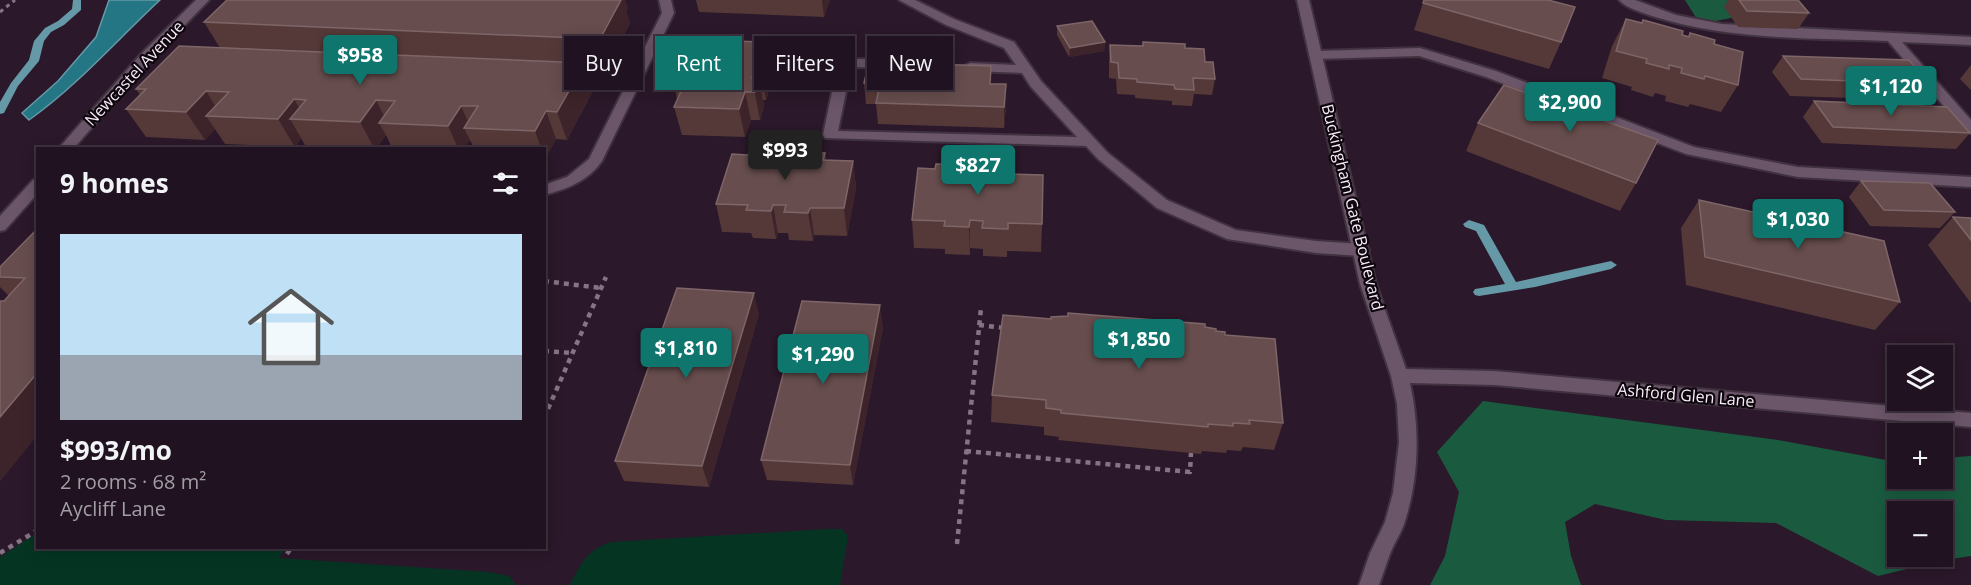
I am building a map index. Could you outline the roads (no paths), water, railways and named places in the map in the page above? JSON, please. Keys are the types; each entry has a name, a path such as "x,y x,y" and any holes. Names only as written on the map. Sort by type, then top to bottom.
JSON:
{"street":[{"name":"Newcastel Avenue","path":"67,147 138,66 203,0"},
{"path":"546,190 562,186 584,174 595,161 668,12 665,0"},
{"path":"905,0 950,22 1010,45 1036,84 1103,156 1162,204 1233,235 1316,247 1361,250"},
{"name":"Buckingham Gate Boulevard","path":"1303,0 1368,284 1400,376 1406,404 1408,442 1403,493 1395,523 1380,553 1369,585"},
{"path":"1625,0 1637,6 1691,22 1740,31 1971,41"},
{"path":"1891,37 1971,129"},
{"path":"1316,55 1420,52 1491,74 1691,150 1798,172 1971,182"},
{"path":"867,64 845,63 830,135 1090,142"},
{"path":"958,67 1026,69"},
{"path":"0,226 36,185"},
{"name":"Ashford Glen Lane","path":"1400,376 1494,378 1971,420"}],"water":[{"path":"109,0 160,0 80,78 29,120 22,113 58,81 96,37"}],"waterway":[{"path":"0,111 14,85 34,61 39,41 48,30 61,23 76,10 77,0"},
{"path":"1469,224 1480,228 1512,286"},
{"path":"1479,292 1535,283 1611,265"}]}
